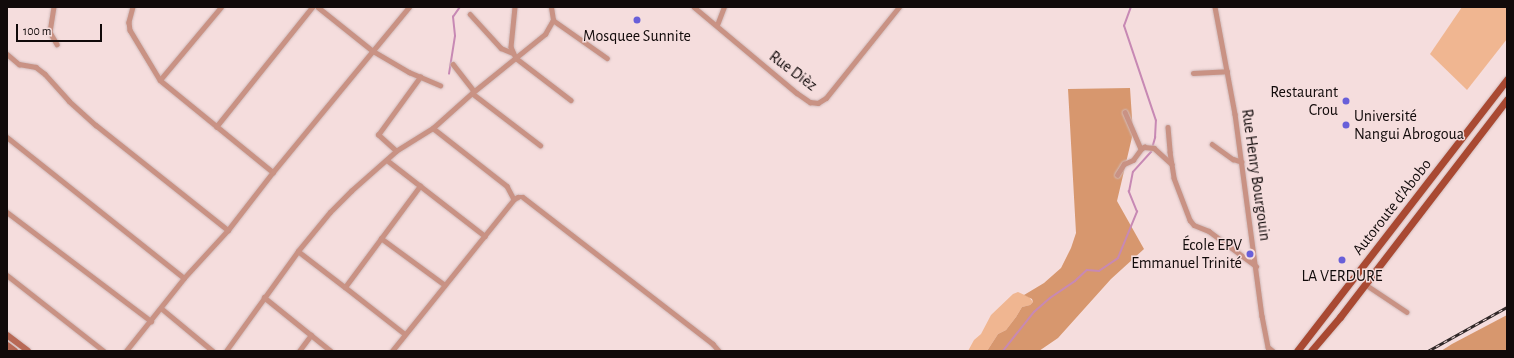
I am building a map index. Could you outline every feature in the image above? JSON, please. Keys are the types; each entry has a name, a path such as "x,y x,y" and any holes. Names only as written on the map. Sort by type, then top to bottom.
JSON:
{"main road":[{"name":"Autoroute d'Abobo","path":"1297,351 1507,78"},
{"path":"1311,351 1365,284 1507,99"},
{"path":"7,335 28,351"},
{"path":"7,345 15,351"}],"street":[{"path":"54,7 50,32 57,44"},
{"path":"133,7 129,22 130,30 160,80 273,172"},
{"path":"160,80 221,7"},
{"path":"216,127 312,7"},
{"path":"318,7 373,51 400,68 440,85"},
{"path":"128,350 184,278 228,230 273,172 409,7"},
{"path":"515,7 514,27 511,38 513,53 516,58 571,100"},
{"path":"226,351 298,251 330,212 351,191 396,152 433,128 473,92 545,34 553,20 551,7"},
{"name":"Rue Dièz","path":"694,7 797,93 810,102 818,103 826,98 899,7"},
{"path":"717,25 724,7"},
{"name":"Rue Henry Bourgouin","path":"1215,7 1235,114 1262,316 1268,347 1273,351"},
{"path":"470,14 501,48 513,53"},
{"path":"553,20 607,58"},
{"path":"7,54 19,64 36,67 46,74 69,101 96,125 228,230"},
{"path":"453,64 473,92 540,145"},
{"path":"1193,73 1227,71"},
{"path":"396,152 378,137 378,135 420,77"},
{"path":"1124,112 1142,148"},
{"path":"1168,127 1172,164 1180,195 1190,220 1194,225 1209,231 1256,266"},
{"path":"433,128 507,186 514,199"},
{"path":"7,137 184,278"},
{"path":"1212,144 1233,159 1242,162"},
{"path":"1142,148 1154,148 1172,164"},
{"path":"1117,175 1124,164 1133,160 1142,148"},
{"path":"387,160 485,236"},
{"path":"345,287 420,186"},
{"path":"392,351 514,199 518,197 523,198 713,344 719,351"},
{"path":"7,212 151,321"},
{"path":"381,238 445,285"},
{"path":"298,251 406,334"},
{"path":"7,275 104,351"},
{"path":"1365,284 1407,312"},
{"path":"264,297 331,351"},
{"path":"161,308 213,351"},
{"path":"299,351 311,335"}],"shaded area":[{"path":"1462,7 1507,7 1507,39 1467,90 1430,54"},
{"path":"1130,88 1133,133 1117,201 1144,249 1111,279 1058,338 1039,351 987,351 998,334 1006,330 1022,307 1030,305 1033,302 1032,299 1024,295 1044,283 1061,268 1071,248 1076,233 1068,89"},
{"path":"1018,292 1029,297 1033,302 1030,305 1022,307 1006,330 998,334 987,351 968,351 974,340 981,334 991,315 1013,294"},
{"path":"1507,315 1507,351 1441,351 1452,344"}],"waterway":[{"path":"449,74 455,36 453,17 460,7"},
{"path":"1003,351 1034,312 1050,298 1075,281 1087,270 1099,271 1118,258 1137,212 1129,192 1133,172 1151,152 1155,138 1156,121 1124,26 1131,7"}],"railway":[{"path":"1428,351 1507,307"}],"place":[{"name":"Mosquee Sunnite","path":"637,20"},
{"name":"Restaurant Crou","path":"1346,101"},
{"name":"Université Nangui Abrogoua","path":"1346,125"},
{"name":"École EPV Emmanuel Trinité","path":"1250,254"},
{"name":"LA VERDURE","path":"1342,260"}]}
